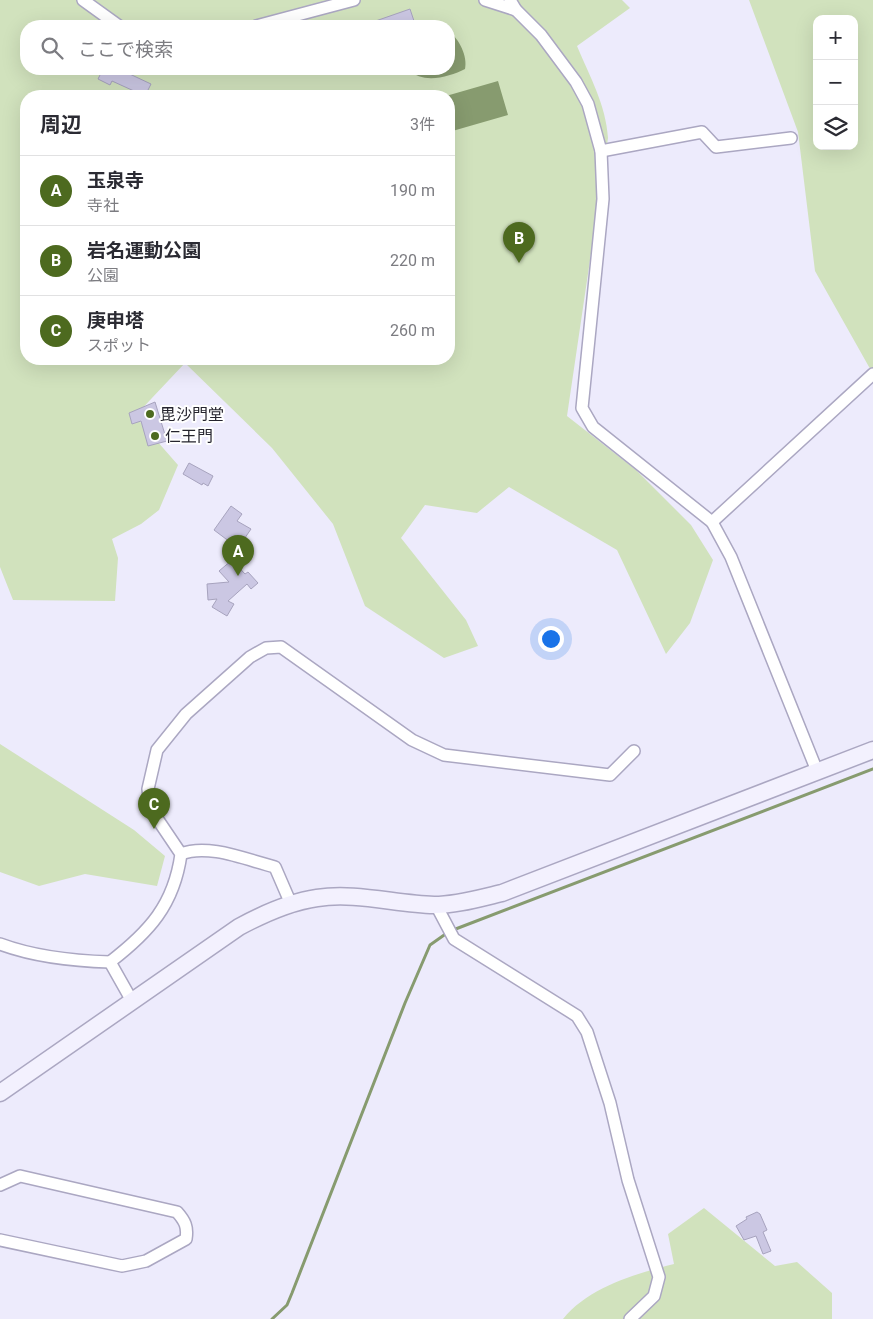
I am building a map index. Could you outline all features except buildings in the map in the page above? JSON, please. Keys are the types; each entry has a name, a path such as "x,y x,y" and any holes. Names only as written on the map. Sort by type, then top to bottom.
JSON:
{"street":[{"path":"83,0 111,20"},
{"path":"279,20 354,0"},
{"path":"485,0 513,5 541,36 576,82 588,104 601,151 602,199 582,408 593,427 712,522 731,557 818,771"},
{"path":"601,151 702,132 716,148 791,138"},
{"path":"712,522 873,374"},
{"path":"0,944 70,961 110,962 147,930 164,909 178,873 181,854 150,808 148,789 157,750 186,714 250,657 266,648 281,647 412,740 444,755 610,775 634,751"},
{"path":"0,1093 239,928 267,912 316,898 341,897 436,905 470,901 502,893 873,750"},
{"path":"181,854 192,850 213,852 275,867 291,904"},
{"path":"436,905 454,939 577,1016 587,1032 610,1103 628,1180 659,1277 654,1296 630,1319"},
{"path":"110,962 132,1001"},
{"path":"0,1185 20,1176 178,1212 185,1221 187,1231 186,1238 146,1261 122,1266 0,1240"}],"shaded area":[{"path":"0,0 622,0 630,8 577,46 601,103 608,138 567,416 636,470 691,525 713,560 690,623 666,654 617,550 509,487 477,513 425,505 401,538 466,620 478,646 444,658 365,606 333,524 272,448 187,365 455,365 455,90 20,90 20,365 183,365 135,416 178,465 159,510 141,524 112,539 118,558 115,601 13,600 0,567"},
{"path":"749,0 873,0 873,374 815,271 798,132"},
{"path":"455,38 462,48 466,64 465,69 455,73"},
{"path":"416,75 451,75 436,78"},
{"path":"498,81 508,115 455,130 455,93"},
{"path":"0,744 134,830 165,856 157,886 85,874 39,886 0,872"},
{"path":"704,1208 775,1266 797,1262 832,1293 832,1319 563,1319 586,1298 599,1290 629,1277 674,1264 668,1234"}],"waterway":[{"path":"453,930 873,769"},
{"path":"272,1319 287,1305 405,1003 430,945 447,933"}],"place":[{"name":"岩名運動公園","path":"519,263"},
{"name":"毘沙門堂","path":"150,414"},
{"name":"仁王門","path":"155,436"},
{"name":"玉泉寺","path":"238,576"},
{"name":"庚申塔","path":"154,829"}]}
